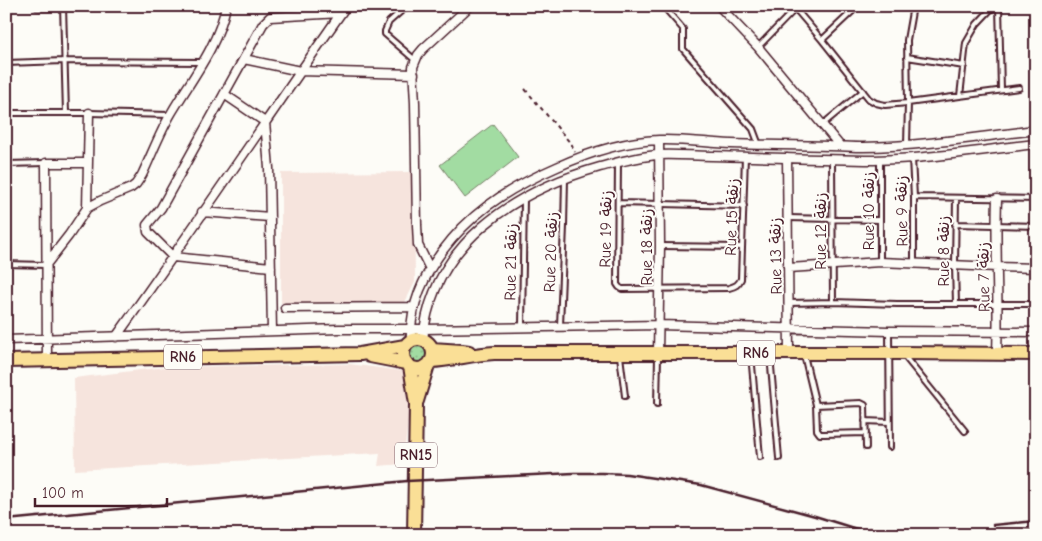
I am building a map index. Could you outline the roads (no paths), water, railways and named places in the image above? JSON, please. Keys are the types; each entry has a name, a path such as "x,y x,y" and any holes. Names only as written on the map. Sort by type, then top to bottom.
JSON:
{"main road":[{"name":"RN6","path":"360,354 408,364 417,369 425,367 421,345"},
{"name":"RN6","path":"6,361 360,354 421,345 450,360 476,354 751,352 1036,354"},
{"path":"408,364 403,355 421,345"},
{"name":"RN15","path":"414,535 416,404 421,345"},
{"name":"RN15","path":"408,364 416,404"}],"street":[{"path":"38,6 97,6"},
{"path":"47,264 87,208 114,194 126,191 136,184 170,114 216,38 224,19 226,6"},
{"path":"116,337 346,6"},
{"path":"430,269 418,244 413,67 415,60 423,49 470,6"},
{"path":"719,6 758,47 840,146"},
{"path":"271,267 173,257 148,232 147,225 161,208 263,24 270,18 341,13"},
{"path":"244,59 300,71 414,74"},
{"path":"224,94 265,122"},
{"path":"87,208 90,113"},
{"path":"265,122 269,168 272,331"},
{"path":"421,345 415,303 440,252 456,234 498,198 536,176 588,153 618,145 659,140 759,145 861,147 906,145 1036,130"},
{"name":"Rue 18 زنقة","path":"658,353 659,140"},
{"path":"421,345 429,306 435,289 448,265 476,232 494,217 524,197 582,172 618,162 659,155 832,159 924,158 1036,144"},
{"name":"Rue 13 زنقة","path":"787,158 789,353"},
{"path":"47,361 46,163 88,163"},
{"name":"Rue 7 زنقة","path":"997,199 997,354"},
{"path":"202,212 270,216"},
{"path":"788,268 880,262 1036,268"},
{"path":"285,308 412,307"},
{"path":"6,340 339,329 421,345 522,326 659,325 889,331 1036,332"}],"lane":[{"path":"63,6 66,113"},
{"path":"407,6 390,22 384,31 385,34 415,60"},
{"path":"663,6 683,29 683,48 753,129 759,145"},
{"path":"822,40 858,6"},
{"path":"906,145 908,103 907,40 913,6"},
{"path":"960,96 966,43 977,24 994,6"},
{"path":"999,6 1001,90"},
{"path":"758,47 795,7 869,99 876,103 885,105 908,103 1019,88"},
{"path":"1036,33 1036,130"},
{"path":"908,57 964,66"},
{"path":"6,63 64,61 203,62"},
{"path":"822,124 863,91"},
{"path":"6,113 170,114"},
{"name":"Rue 15 زنقة","path":"659,288 730,288 738,284 741,279 745,156"},
{"name":"Rue 9 زنقة","path":"912,158 914,263"},
{"name":"Rue 12 زنقة","path":"832,159 833,302"},
{"name":"Rue 10 زنقة","path":"880,159 880,262"},
{"name":"Rue 19 زنقة","path":"618,162 617,284 622,289 659,288"},
{"path":"6,164 46,163"},
{"name":"Rue 20 زنقة","path":"560,326 565,179"},
{"name":"Rue 21 زنقة","path":"522,326 524,197"},
{"path":"914,198 1036,199"},
{"name":"Rue 8 زنقة","path":"956,198 956,304"},
{"path":"619,203 744,206"},
{"path":"788,218 880,220"},
{"path":"955,224 1036,226"},
{"path":"660,246 742,247"},
{"path":"6,264 47,264"},
{"path":"789,303 1036,304"},
{"path":"889,331 895,353 889,422 890,448"},
{"path":"751,352 760,457"},
{"path":"620,353 625,396"},
{"path":"657,404 658,353"},
{"path":"770,353 778,458"},
{"path":"804,353 816,405 817,430 820,434 866,433"},
{"path":"895,353 965,431"},
{"path":"816,405 861,402 865,405 866,447"},
{"path":"865,421 889,422"}],"railway":[{"path":"6,520 407,481 602,473 627,474 701,485 815,516 876,535"},
{"path":"993,525 1036,521"},
{"path":"869,528 899,533 972,533 1036,530"}]}
